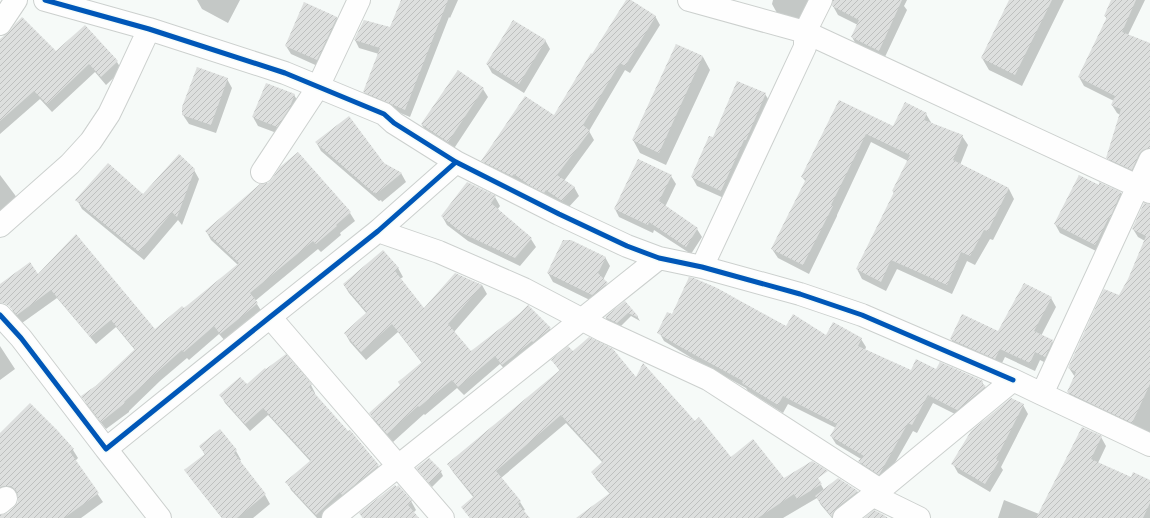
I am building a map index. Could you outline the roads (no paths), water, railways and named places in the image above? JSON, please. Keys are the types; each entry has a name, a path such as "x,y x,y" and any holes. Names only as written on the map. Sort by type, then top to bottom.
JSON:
{"street":[{"path":"0,24 16,0"},
{"path":"45,0 149,29 285,73 384,114 394,123 456,162 627,246 659,258 702,267 800,294 862,315 1013,380 1150,446"},
{"path":"262,172 318,87 359,0"},
{"path":"689,0 804,32 1144,189"},
{"path":"702,267 805,47 804,32 821,0"},
{"path":"0,226 70,164 91,141 109,114 124,85 149,29"},
{"path":"1042,394 1144,189 1150,160"},
{"path":"106,449 378,231 456,162"},
{"path":"378,231 446,255 524,289 602,330 708,379 876,492 919,518"},
{"path":"333,518 659,258"},
{"path":"0,315 21,338 160,518"},
{"path":"270,317 443,518"},
{"path":"844,518 1013,380"}]}
